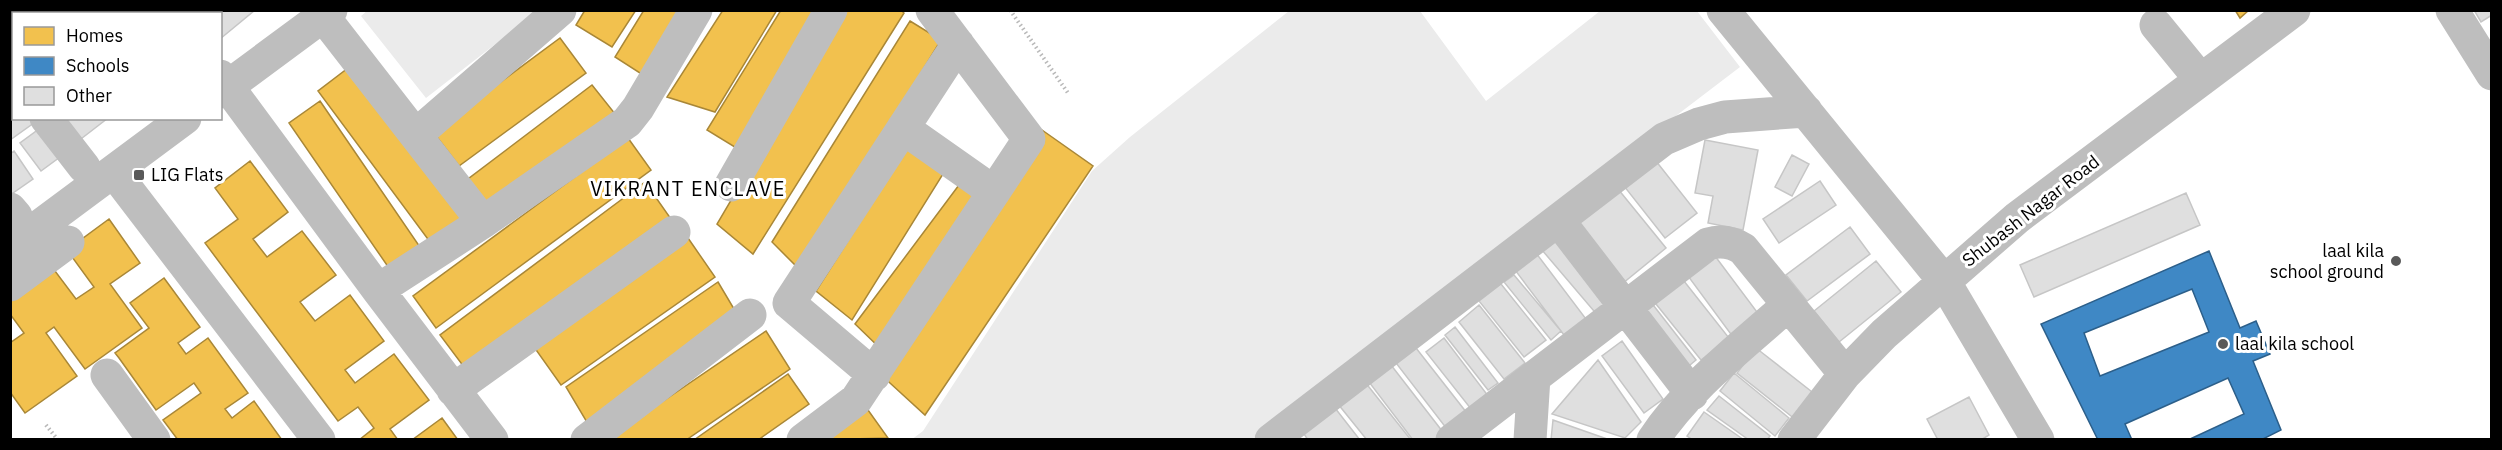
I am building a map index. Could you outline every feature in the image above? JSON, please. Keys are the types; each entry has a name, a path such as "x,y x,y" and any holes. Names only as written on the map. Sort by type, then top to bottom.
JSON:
{"street":[{"path":"417,134 560,10"},
{"path":"378,290 483,222 627,122 638,108 696,10"},
{"path":"731,185 831,10"},
{"path":"803,440 856,400 1029,138 932,10"},
{"path":"1723,10 1944,281 2038,440"},
{"name":"Shubash Nagar Road","path":"1794,440 1845,374 1884,334 2017,218 2294,10"},
{"path":"2452,10 2491,71"},
{"path":"483,222 417,134 319,12 222,81 492,440"},
{"path":"2159,16 2201,80"},
{"path":"874,375 789,303 958,44"},
{"path":"1271,440 1664,139 1699,124 1725,117 1806,111"},
{"path":"48,120 99,170 319,440"},
{"path":"10,248 99,170 149,120"},
{"path":"12,215 99,170 182,120"},
{"path":"903,128 994,192"},
{"path":"1559,221 1692,394"},
{"path":"453,390 674,232"},
{"path":"1452,440 1708,244 1717,241 1735,244 1743,249 1845,374"},
{"path":"10,285 68,242"},
{"path":"1653,440 1663,424 1724,362 1788,305"},
{"path":"588,440 750,315"},
{"path":"107,375 154,440"},
{"path":"1530,440 1534,377"}],"path":[{"path":"1010,10 1068,93"},
{"path":"46,425 58,440"}],"shaded area":[{"path":"368,10 538,11 426,98 361,16"},
{"path":"1289,11 1420,11 1486,101 1600,11 1697,11 1740,67 1252,439 911,440 923,431 1092,171 1130,137"}],"building: Homes":[{"path":"585,10 636,10 612,47 576,25"},
{"path":"644,10 685,10 643,75 615,57"},
{"path":"723,10 777,10 715,112 667,97"},
{"path":"781,10 824,10 738,149 707,130"},
{"path":"843,10 901,10 904,13 753,254 717,224"},
{"path":"2235,10 2249,10 2240,18"},
{"path":"910,21 941,40 801,271 772,242"},
{"path":"560,38 586,73 459,166 433,132"},
{"path":"352,65 468,221 433,246 318,91"},
{"path":"592,85 616,115 491,210 468,179"},
{"path":"320,101 422,250 391,271 289,123"},
{"path":"1042,130 1093,166 925,415 879,373"},
{"path":"628,138 651,170 436,328 413,296"},
{"path":"912,140 948,166 852,320 816,291"},
{"path":"250,161 288,212 253,239 267,257 302,231 336,275 300,302 315,321 350,295 384,341 345,370 355,383 394,354 429,400 390,429 398,440 359,440 374,428 358,407 338,421 205,243 238,219 215,188"},
{"path":"965,177 981,194 882,350 855,324"},
{"path":"645,182 671,219 467,371 440,335"},
{"path":"109,219 140,263 110,284 142,328 85,369 54,327 46,333 77,376 25,413 10,392 10,343 24,333 10,314 10,291 49,263 76,299 94,287 67,250"},
{"path":"688,238 715,277 561,385 534,347"},
{"path":"164,278 200,327 178,343 186,354 208,338 248,393 225,409 232,418 254,401 282,440 178,440 163,420 201,393 194,383 156,410 115,353 149,328 130,303"},
{"path":"718,282 740,319 588,424 566,387"},
{"path":"766,331 790,369 686,440 606,440"},
{"path":"788,374 809,404 758,440 694,440"},
{"path":"863,403 888,438 813,440"},
{"path":"442,418 458,440 412,440"}],"building: Schools":[{"name":"laal kila school","path":"2209,251 2240,328 2256,321 2270,354 2253,361 2281,430 2261,440 2188,440 2244,414 2228,378 2125,424 2132,440 2098,440 2041,324","holes":["2192,289 2209,332 2100,376 2084,333"]}],"building: Other":[{"path":"83,10 150,10 148,12 84,12"},
{"path":"187,10 255,10 222,37 222,12 188,12"},
{"path":"2474,10 2492,10 2492,15 2481,22"},
{"path":"12,108 12,120 38,120 10,140 10,109"},
{"path":"61,120 105,120 77,142"},
{"path":"43,126 64,154 41,171 20,143"},
{"path":"1705,140 1758,150 1743,230 1708,223 1713,196 1695,193"},
{"path":"14,151 33,179 10,195 10,154"},
{"path":"1792,155 1809,164 1792,196 1775,187"},
{"path":"1652,156 1697,213 1665,238 1620,181"},
{"path":"1820,181 1836,205 1779,243 1763,219"},
{"path":"1618,189 1666,248 1617,288 1569,228"},
{"path":"2186,193 2200,225 2034,297 2020,265"},
{"path":"1850,227 1870,254 1807,301 1786,275"},
{"path":"1561,234 1617,301 1599,317 1542,250"},
{"path":"1536,253 1586,319 1564,335 1515,270"},
{"path":"1715,256 1760,316 1733,337 1688,276"},
{"path":"1876,261 1901,292 1839,342 1814,311"},
{"path":"1514,275 1561,331 1551,340 1504,282"},
{"path":"1680,276 1729,338 1701,360 1652,299"},
{"path":"1501,284 1546,340 1524,357 1479,301"},
{"path":"1650,301 1696,360 1683,371 1637,311"},
{"path":"1479,305 1525,363 1504,379 1459,322"},
{"path":"1455,327 1498,383 1488,390 1445,335"},
{"path":"1444,338 1492,401 1475,414 1426,352"},
{"path":"1622,341 1663,399 1644,413 1602,356"},
{"path":"1416,348 1470,417 1450,433 1396,363"},
{"path":"1756,348 1816,395 1796,420 1737,373"},
{"path":"1598,360 1641,422 1625,438 1552,414"},
{"path":"1391,365 1446,436 1442,440 1413,440 1369,382"},
{"path":"1734,373 1789,418 1775,436 1720,391"},
{"path":"1361,377 1411,440 1367,440 1334,399"},
{"path":"1719,396 1770,436 1767,440 1749,440 1707,410"},
{"path":"1969,397 1989,435 1981,440 1938,440 1927,419"},
{"path":"1335,408 1360,440 1308,440 1304,434"},
{"path":"1704,412 1744,440 1693,440 1687,436"},
{"path":"1553,420 1610,440 1551,440"}],"place":[{"name":"LIG Flats","path":"139,175"},
{"name":"laal kila school ground","path":"2396,261"},
{"name":"laal kila school","path":"2223,344"}],"district":[{"name":"VIKRANT ENCLAVE","path":"688,189"}]}
